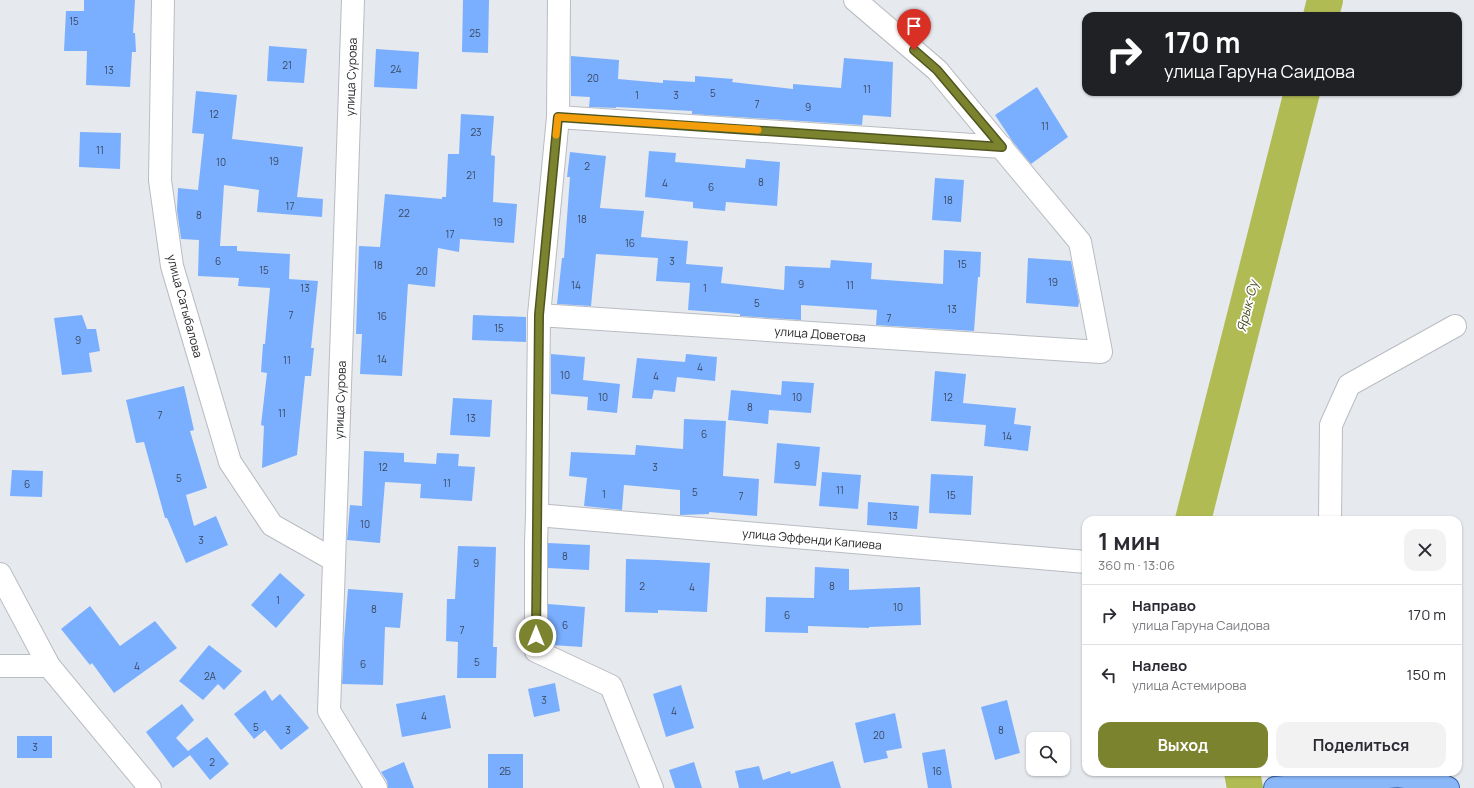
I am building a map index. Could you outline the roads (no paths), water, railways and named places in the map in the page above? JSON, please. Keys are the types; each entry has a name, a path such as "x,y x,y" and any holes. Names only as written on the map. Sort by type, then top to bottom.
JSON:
{"main road":[{"path":"1275,788 1349,776 1398,776 1434,781 1448,788"}],"street":[{"name":"улица Сатыбалова","path":"163,0 160,180 172,266 230,462 272,525 334,560"},
{"name":"улица Сурова","path":"353,0 329,711 376,788"},
{"path":"559,0 558,117 539,315 536,651 611,686 652,788"},
{"path":"855,0 937,70 1002,147"},
{"path":"558,117 1002,147"},
{"name":"улица Доветова","path":"539,315 1101,352 1080,242 1002,147"},
{"path":"1330,516 1331,425 1349,385 1455,326"},
{"name":"улица Эффенди Капиева","path":"537,515 1082,562"},
{"path":"0,574 49,666 150,788"},
{"path":"0,666 49,666"}],"waterway":[{"name":"Ярык-Су","path":"1322,12 1325,0"},
{"name":"Ярык-Су","path":"1194,516 1301,96"},
{"name":"Ярык-Су","path":"1243,776 1245,788"}]}
